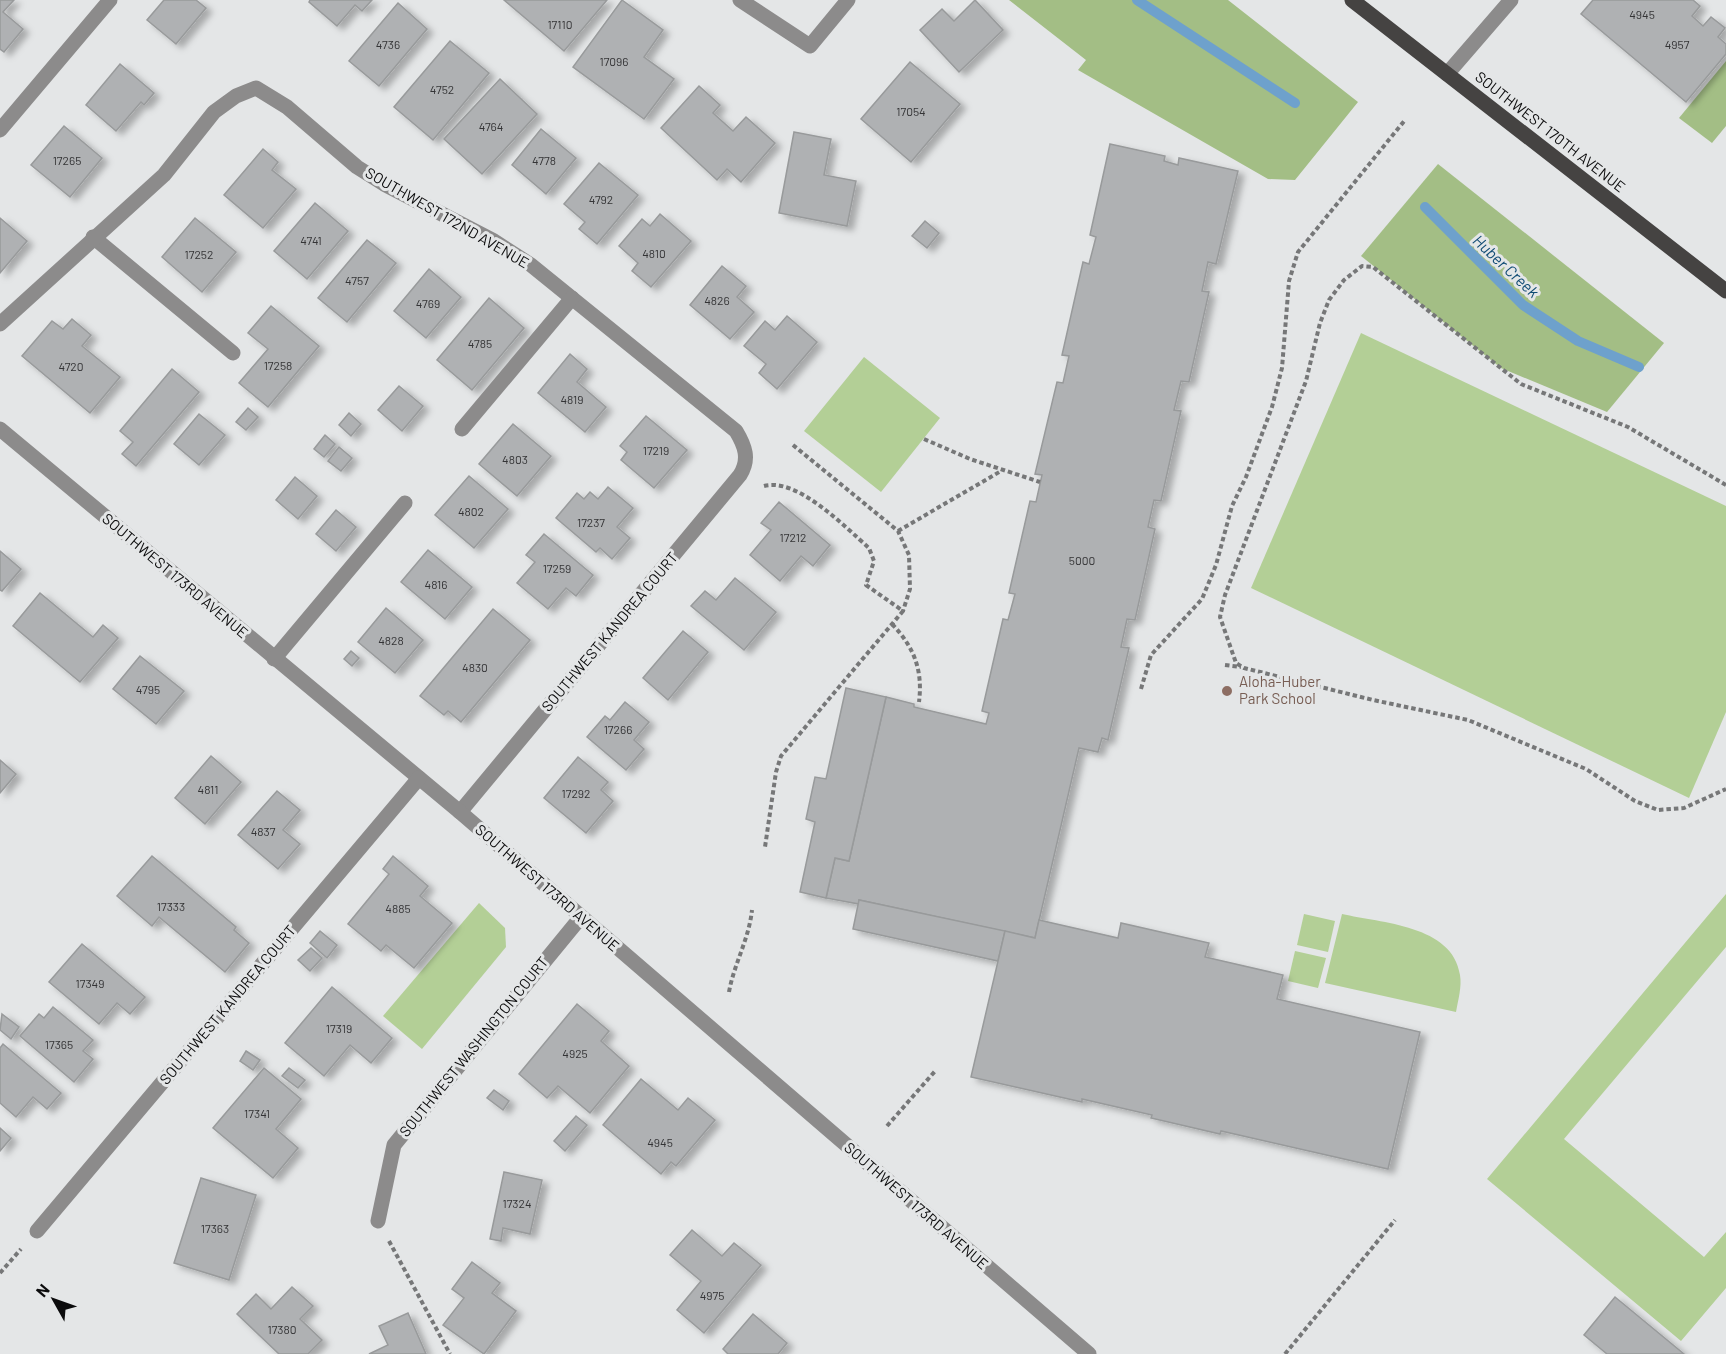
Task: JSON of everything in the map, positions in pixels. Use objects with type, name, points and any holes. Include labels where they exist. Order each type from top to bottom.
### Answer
[{"type":"main road","name":"SOUTHWEST 170TH AVENUE","points":[[1352,0],[1726,291]]},
{"type":"street","points":[[0,130],[110,0]]},
{"type":"street","points":[[740,0],[810,46],[848,0]]},
{"type":"street","points":[[1447,74],[1511,0]]},
{"type":"street","name":"SOUTHWEST 172ND AVENUE","points":[[93,237],[164,175],[214,112],[236,96],[256,88],[287,107],[357,167],[384,184],[494,241],[531,265],[726,420],[744,446],[747,464],[743,470]]},
{"type":"street","points":[[0,324],[93,237],[233,353]]},
{"type":"street","points":[[462,429],[572,298]]},
{"type":"street","name":"SOUTHWEST 173RD AVENUE","points":[[0,429],[460,812],[1089,1354]]},
{"type":"street","name":"SOUTHWEST KANDREA COURT","points":[[460,812],[743,470]]},
{"type":"street","points":[[274,659],[405,503]]},
{"type":"street","name":"SOUTHWEST KANDREA COURT","points":[[37,1232],[419,778]]},
{"type":"street","name":"SOUTHWEST WASHINGTON COURT","points":[[378,1221],[394,1145],[581,918]]},
{"type":"path","points":[[1141,689],[1151,655],[1202,599],[1216,564],[1232,506],[1246,477],[1272,406],[1282,368],[1289,281],[1298,252],[1405,120]]},
{"type":"path","points":[[1244,668],[1236,663],[1224,634],[1220,617],[1225,595],[1306,381],[1313,346],[1329,300],[1344,280],[1362,266],[1373,267],[1521,384],[1628,427],[1726,485]]},
{"type":"path","points":[[924,439],[1001,471],[1040,482]]},
{"type":"path","points":[[765,847],[776,772],[781,756],[903,611],[910,589],[909,555],[898,531],[793,445]]},
{"type":"path","points":[[743,470],[763,486],[775,483],[794,487],[849,530],[869,548],[874,561],[866,585],[903,611]]},
{"type":"path","points":[[898,531],[1001,471]]},
{"type":"path","points":[[892,624],[908,640],[916,657],[921,686],[919,702]]},
{"type":"path","points":[[1225,665],[1468,720],[1586,769],[1635,801],[1658,810],[1684,808],[1726,789]]},
{"type":"path","points":[[729,992],[733,972],[751,923],[752,910]]},
{"type":"path","points":[[887,1126],[936,1070]]},
{"type":"path","points":[[1286,1354],[1395,1220]]},
{"type":"path","points":[[378,1221],[450,1354]]},
{"type":"path","points":[[0,1273],[37,1232]]},
{"type":"green space","points":[[1009,0],[1228,0],[1358,102],[1295,180],[1268,179],[1078,70],[1086,60]]},
{"type":"green space","points":[[1726,61],[1726,126],[1712,143],[1679,118]]},
{"type":"green space","points":[[1438,164],[1664,343],[1607,412],[1501,368],[1361,256]]},
{"type":"green space","points":[[1361,333],[1726,506],[1726,712],[1689,798],[1251,588]]},
{"type":"green space","points":[[864,357],[940,418],[881,492],[804,431]]},
{"type":"green space","points":[[1726,894],[1726,947],[1564,1139],[1704,1257],[1726,1232],[1726,1288],[1681,1341],[1487,1179]]},
{"type":"green space","points":[[479,903],[505,928],[506,947],[422,1049],[383,1016]]},
{"type":"green space","points":[[1304,914],[1335,921],[1328,952],[1297,945]]},
{"type":"green space","points":[[1342,914],[1413,929],[1430,936],[1444,946],[1455,958],[1460,975],[1456,1012],[1325,983]]},
{"type":"green space","points":[[1295,951],[1326,958],[1318,988],[1288,981]]},
{"type":"building","points":[[0,0],[14,0],[3,12],[23,29],[4,52],[0,49]]},
{"type":"building","points":[[164,0],[196,0],[206,8],[176,44],[147,20]]},
{"type":"building","points":[[310,0],[372,0],[362,11],[355,5],[337,26],[309,2]]},
{"type":"building","points":[[504,0],[607,0],[564,51]]},
{"type":"building","points":[[622,0],[663,30],[644,57],[674,79],[644,119],[573,67]]},
{"type":"building","points":[[975,0],[1003,30],[959,72],[920,30],[942,9],[954,21]]},
{"type":"building","points":[[1593,0],[1693,0],[1700,6],[1692,16],[1703,26],[1711,17],[1725,28],[1718,37],[1726,44],[1726,54],[1686,102],[1581,14]]},
{"type":"building","points":[[398,3],[427,29],[379,86],[349,61]]},
{"type":"building","points":[[450,41],[489,73],[433,140],[394,107]]},
{"type":"building","points":[[910,62],[960,104],[911,162],[861,119]]},
{"type":"building","points":[[120,64],[154,93],[144,105],[141,102],[116,131],[86,105]]},
{"type":"building","points":[[500,79],[537,114],[482,174],[444,139]]},
{"type":"building","points":[[699,86],[720,105],[713,113],[733,131],[746,117],[775,143],[741,182],[727,169],[717,180],[661,128]]},
{"type":"building","points":[[64,126],[102,158],[70,197],[31,165]]},
{"type":"building","points":[[541,129],[576,158],[546,194],[512,165]]},
{"type":"building","points":[[794,132],[831,139],[824,175],[856,181],[847,226],[779,213]]},
{"type":"building","points":[[1110,144],[1165,156],[1164,161],[1178,165],[1179,158],[1238,171],[1216,264],[1208,262],[1202,291],[1209,292],[1189,382],[1181,381],[1174,410],[1181,411],[1161,501],[1154,500],[1148,527],[1155,529],[1135,620],[1127,619],[1121,647],[1129,648],[1108,740],[1102,738],[1098,752],[1079,748],[1035,938],[859,900],[859,904],[826,898],[835,858],[849,861],[886,697],[914,704],[914,707],[986,724],[989,713],[982,711],[1003,619],[1008,620],[1015,594],[1009,593],[1030,501],[1036,502],[1042,475],[1035,474],[1057,382],[1063,383],[1069,356],[1062,355],[1083,262],[1089,264],[1096,237],[1090,235]]},
{"type":"building","points":[[263,149],[278,162],[272,170],[296,189],[263,228],[224,195]]},
{"type":"building","points":[[599,163],[638,195],[597,244],[579,229],[585,222],[564,204]]},
{"type":"building","points":[[315,203],[348,231],[307,279],[274,251]]},
{"type":"building","points":[[660,214],[691,241],[651,287],[632,271],[638,263],[619,246],[642,219],[650,226]]},
{"type":"building","points":[[0,218],[27,241],[0,273]]},
{"type":"building","points":[[195,218],[236,252],[202,292],[162,257]]},
{"type":"building","points":[[925,221],[939,233],[927,248],[912,236]]},
{"type":"building","points":[[367,240],[396,263],[347,322],[318,298]]},
{"type":"building","points":[[722,266],[746,286],[737,297],[754,312],[730,339],[690,305]]},
{"type":"building","points":[[429,269],[461,297],[426,338],[394,311]]},
{"type":"building","points":[[489,298],[524,328],[472,390],[437,360]]},
{"type":"building","points":[[271,306],[319,346],[268,407],[239,383],[268,349],[248,333]]},
{"type":"building","points":[[787,316],[817,342],[777,389],[759,373],[766,364],[744,346],[765,321],[775,330]]},
{"type":"building","points":[[72,319],[91,335],[82,346],[120,377],[90,413],[22,356],[52,321],[63,329]]},
{"type":"building","points":[[570,354],[587,369],[577,382],[606,407],[585,432],[538,393]]},
{"type":"building","points":[[172,369],[199,392],[136,466],[122,454],[133,442],[120,431]]},
{"type":"building","points":[[399,386],[423,406],[402,431],[378,410]]},
{"type":"building","points":[[248,408],[258,417],[246,430],[236,422]]},
{"type":"building","points":[[349,413],[361,424],[351,436],[339,425]]},
{"type":"building","points":[[199,414],[225,435],[199,465],[174,444]]},
{"type":"building","points":[[646,416],[687,450],[654,488],[621,460],[627,452],[620,446]]},
{"type":"building","points":[[513,424],[551,456],[517,496],[479,464]]},
{"type":"building","points":[[325,435],[335,444],[324,457],[314,449]]},
{"type":"building","points":[[339,447],[352,458],[341,471],[328,461]]},
{"type":"building","points":[[469,476],[508,509],[474,548],[435,515]]},
{"type":"building","points":[[295,477],[317,496],[298,519],[276,500]]},
{"type":"building","points":[[608,487],[633,508],[617,527],[630,538],[612,559],[600,548],[596,552],[556,518],[577,493],[584,499],[590,492],[598,499]]},
{"type":"building","points":[[779,502],[830,545],[813,566],[801,556],[780,581],[750,555],[771,530],[761,523]]},
{"type":"building","points":[[336,510],[356,527],[336,551],[316,534]]},
{"type":"building","points":[[544,534],[593,575],[576,596],[566,588],[548,609],[517,583],[535,562],[526,555]]},
{"type":"building","points":[[428,550],[472,587],[445,619],[401,582]]},
{"type":"building","points":[[0,551],[21,569],[2,591],[0,590]]},
{"type":"building","points":[[735,578],[776,612],[744,650],[691,606],[705,591],[716,600]]},
{"type":"building","points":[[40,593],[93,637],[103,625],[118,638],[80,682],[13,626]]},
{"type":"building","points":[[386,608],[423,640],[395,673],[358,642]]},
{"type":"building","points":[[493,609],[530,640],[461,722],[448,711],[444,715],[420,696]]},
{"type":"building","points":[[683,631],[708,652],[668,700],[643,678]]},
{"type":"building","points":[[351,651],[359,658],[352,666],[344,659]]},
{"type":"building","points":[[140,656],[184,691],[156,724],[113,689]]},
{"type":"building","points":[[846,688],[886,697],[849,861],[835,858],[826,898],[800,892],[815,822],[806,819],[815,777],[826,779]]},
{"type":"building","points":[[625,702],[649,722],[634,740],[644,749],[626,770],[587,737],[605,716],[610,720]]},
{"type":"building","points":[[211,756],[241,782],[205,824],[175,798]]},
{"type":"building","points":[[578,757],[608,782],[601,790],[613,801],[586,833],[544,798]]},
{"type":"building","points":[[0,760],[16,774],[0,793]]},
{"type":"building","points":[[277,791],[300,810],[283,830],[300,844],[278,869],[238,835]]},
{"type":"building","points":[[152,856],[236,927],[234,930],[249,943],[225,972],[159,917],[152,926],[117,896]]},
{"type":"building","points":[[393,856],[428,886],[420,896],[452,923],[414,968],[386,945],[381,951],[348,924],[389,874],[383,869]]},
{"type":"building","points":[[859,900],[1005,931],[998,961],[853,929]]},
{"type":"building","points":[[1039,920],[1118,938],[1121,923],[1209,943],[1205,957],[1283,975],[1277,999],[1420,1032],[1388,1169],[1221,1131],[1220,1134],[1082,1099],[1082,1102],[971,1077],[1005,931],[1035,938]]},
{"type":"building","points":[[320,931],[337,945],[327,958],[310,943]]},
{"type":"building","points":[[82,944],[145,997],[130,1014],[117,1003],[99,1024],[49,982]]},
{"type":"building","points":[[311,948],[322,958],[310,971],[298,960]]},
{"type":"building","points":[[332,987],[392,1038],[371,1063],[350,1045],[324,1076],[285,1043]]},
{"type":"building","points":[[577,1004],[609,1031],[601,1041],[629,1066],[590,1113],[558,1086],[547,1098],[519,1074]]},
{"type":"building","points":[[53,1007],[93,1040],[83,1051],[93,1059],[74,1082],[20,1036],[39,1014],[44,1018]]},
{"type":"building","points":[[2,1014],[19,1027],[11,1039],[0,1030]]},
{"type":"building","points":[[3,1044],[61,1093],[47,1109],[33,1097],[16,1117],[0,1103],[0,1048]]},
{"type":"building","points":[[246,1051],[260,1060],[253,1070],[240,1061]]},
{"type":"building","points":[[264,1068],[301,1099],[276,1129],[298,1148],[273,1178],[213,1128]]},
{"type":"building","points":[[289,1068],[305,1080],[298,1088],[282,1076]]},
{"type":"building","points":[[641,1079],[678,1110],[688,1098],[715,1120],[676,1166],[671,1162],[661,1174],[603,1125]]},
{"type":"building","points":[[494,1090],[509,1101],[503,1110],[487,1098]]},
{"type":"building","points":[[576,1116],[587,1125],[565,1151],[554,1141]]},
{"type":"building","points":[[0,1128],[11,1138],[0,1151]]},
{"type":"building","points":[[504,1172],[542,1180],[530,1234],[503,1228],[501,1241],[490,1239]]},
{"type":"building","points":[[201,1178],[256,1195],[229,1280],[174,1263]]},
{"type":"building","points":[[692,1230],[722,1256],[734,1243],[761,1265],[704,1333],[677,1310],[701,1281],[670,1255]]},
{"type":"building","points":[[472,1262],[500,1283],[492,1293],[516,1311],[484,1354],[443,1325],[464,1298],[452,1289]]},
{"type":"building","points":[[292,1287],[313,1306],[300,1319],[322,1340],[308,1354],[279,1354],[237,1314],[256,1294],[271,1309]]},
{"type":"building","points":[[1615,1297],[1684,1354],[1607,1354],[1584,1335]]},
{"type":"building","points":[[408,1313],[426,1354],[369,1354],[388,1345],[379,1326]]},
{"type":"building","points":[[753,1314],[787,1343],[778,1354],[728,1354],[723,1349]]},
{"type":"waterway","name":"Huber Creek","points":[[1137,0],[1295,103]]},
{"type":"waterway","name":"Huber Creek","points":[[1425,207],[1523,305],[1578,341],[1639,367]]},
{"type":"place","name":"Aloha-Huber Park School","points":[[1227,691]]}]
